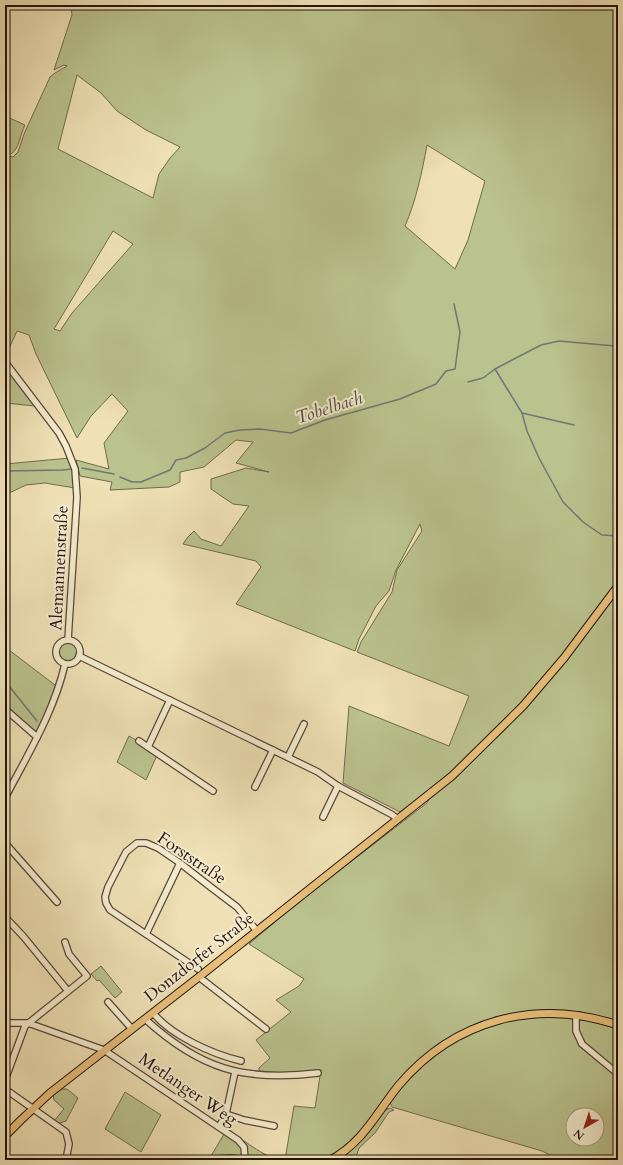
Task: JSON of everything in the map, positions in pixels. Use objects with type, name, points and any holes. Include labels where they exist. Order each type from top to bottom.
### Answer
[{"type":"main road","name":"Donzdorfer Straße","points":[[5,1136],[33,1108],[104,1050],[153,1013],[199,973],[257,931],[416,806],[469,760],[523,706],[564,658],[618,586]]},
{"type":"main road","points":[[330,1160],[345,1151],[358,1140],[399,1086],[417,1066],[439,1048],[470,1030],[505,1018],[533,1013],[576,1014],[618,1025]]},
{"type":"main road","points":[[209,1160],[247,1160]]},
{"type":"street","name":"Alemannenstraße","points":[[5,362],[59,433],[75,469],[77,497],[68,640]]},
{"type":"street","name":"Alemannenstraße","points":[[65,664],[57,658],[56,650],[61,642],[68,640],[78,645],[80,650],[79,656]]},
{"type":"street","points":[[5,798],[54,701],[65,664],[72,663],[77,660],[79,656],[318,772],[338,786],[398,819]]},
{"type":"street","points":[[148,747],[170,700]]},
{"type":"street","points":[[5,709],[37,737]]},
{"type":"street","points":[[288,757],[304,724]]},
{"type":"street","points":[[140,741],[213,791]]},
{"type":"street","points":[[255,787],[272,750]]},
{"type":"street","points":[[323,817],[338,786]]},
{"type":"street","points":[[5,843],[57,902]]},
{"type":"street","name":"Forststraße","points":[[257,931],[237,907],[180,863],[158,848],[146,843],[137,843],[126,852],[105,896],[106,903],[110,910],[146,934],[199,973],[266,1029]]},
{"type":"street","points":[[146,934],[180,863]]},
{"type":"street","points":[[5,917],[23,936],[68,992]]},
{"type":"street","points":[[5,1080],[25,1026],[87,976],[69,954],[65,942]]},
{"type":"street","points":[[108,1002],[132,1030]]},
{"type":"street","points":[[153,1013],[172,1030],[194,1043],[216,1054],[241,1061]]},
{"type":"street","points":[[576,1014],[576,1031],[582,1044],[618,1074]]},
{"type":"street","points":[[145,1019],[189,1053],[235,1072],[268,1076],[318,1073]]},
{"type":"street","name":"Metlanger Weg","points":[[5,1022],[28,1023],[104,1050],[243,1144],[247,1160]]},
{"type":"street","points":[[219,1127],[226,1114],[235,1072]]},
{"type":"street","points":[[5,1089],[66,1132],[69,1144],[66,1160]]},
{"type":"street","points":[[226,1114],[244,1120],[274,1126]]},
{"type":"green space","points":[[67,5],[618,5],[618,1022],[580,1012],[565,1011],[472,1026],[445,1041],[424,1056],[360,1135],[325,1160],[285,1160],[294,1106],[315,1108],[321,1070],[290,1073],[259,1072],[259,1068],[270,1058],[256,1040],[291,1012],[276,1000],[299,986],[304,979],[249,944],[296,904],[427,803],[433,791],[432,788],[400,812],[343,783],[349,706],[449,746],[469,696],[357,652],[361,642],[392,592],[397,570],[422,531],[420,524],[396,570],[389,591],[376,606],[359,639],[355,651],[236,604],[261,567],[256,561],[183,544],[194,531],[201,539],[221,546],[249,506],[233,504],[211,489],[211,479],[246,468],[269,472],[236,463],[253,442],[236,440],[204,467],[180,472],[180,482],[169,487],[110,490],[112,482],[80,476],[76,460],[109,469],[104,443],[128,411],[112,394],[91,416],[77,438],[36,354],[29,335],[17,331],[6,355],[5,354],[5,155],[13,157],[18,152],[24,134],[50,77],[67,66],[64,65],[54,70],[72,15],[71,7]],"holes":[[[77,75],[101,93],[117,111],[146,130],[180,147],[159,174],[153,198],[58,149]],[[427,145],[485,181],[468,240],[455,269],[405,226],[421,176]],[[113,231],[133,244],[72,313],[60,331],[54,329]]]},
{"type":"green space","points":[[5,116],[25,125],[18,145],[11,154],[5,152]]},
{"type":"green space","points":[[5,366],[35,406],[5,403]]},
{"type":"green space","points":[[70,458],[75,488],[45,483],[26,485],[5,495],[5,464]]},
{"type":"green space","points":[[68,642],[75,645],[78,652],[75,659],[68,662],[61,659],[58,652],[61,645]]},
{"type":"green space","points":[[5,647],[55,685],[57,689],[36,733],[5,706]]},
{"type":"green space","points":[[129,736],[158,753],[146,780],[117,762]]},
{"type":"green space","points":[[101,966],[122,992],[115,998],[99,980],[97,981],[91,974]]},
{"type":"green space","points":[[530,1016],[574,1017],[618,1027],[618,1160],[560,1160],[542,1151],[392,1107],[390,1103],[404,1085],[434,1056],[451,1044],[487,1027]]},
{"type":"green space","points":[[61,1089],[67,1089],[78,1098],[66,1121],[57,1124],[54,1121],[64,1109],[54,1100],[53,1095]]},
{"type":"green space","points":[[125,1092],[161,1115],[141,1152],[105,1129]]},
{"type":"green space","points":[[390,1108],[394,1110],[389,1112],[375,1133],[359,1148],[355,1160],[336,1160],[351,1150],[369,1131],[385,1110]]},
{"type":"green space","points":[[227,1129],[261,1152],[280,1160],[262,1160],[233,1155],[211,1156]]},
{"type":"waterway","name":"Tobelbach","points":[[120,477],[132,482],[141,482],[170,470],[176,460],[186,458],[205,448],[225,433],[240,430],[260,429],[291,433],[325,420],[400,399],[436,384],[446,371],[455,369],[460,332],[454,304]]},
{"type":"waterway","name":"Tobelbach","points":[[468,382],[483,378],[495,369],[541,345],[559,341],[615,346],[618,345]]},
{"type":"waterway","points":[[495,369],[522,413],[527,431],[539,458],[563,502],[583,522],[602,535],[618,536]]},
{"type":"waterway","points":[[522,413],[574,425]]},
{"type":"waterway","name":"Tobelbach","points":[[82,468],[114,474]]},
{"type":"waterway","name":"Tobelbach","points":[[5,471],[72,469]]},
{"type":"waterway","points":[[5,681],[37,721]]}]
